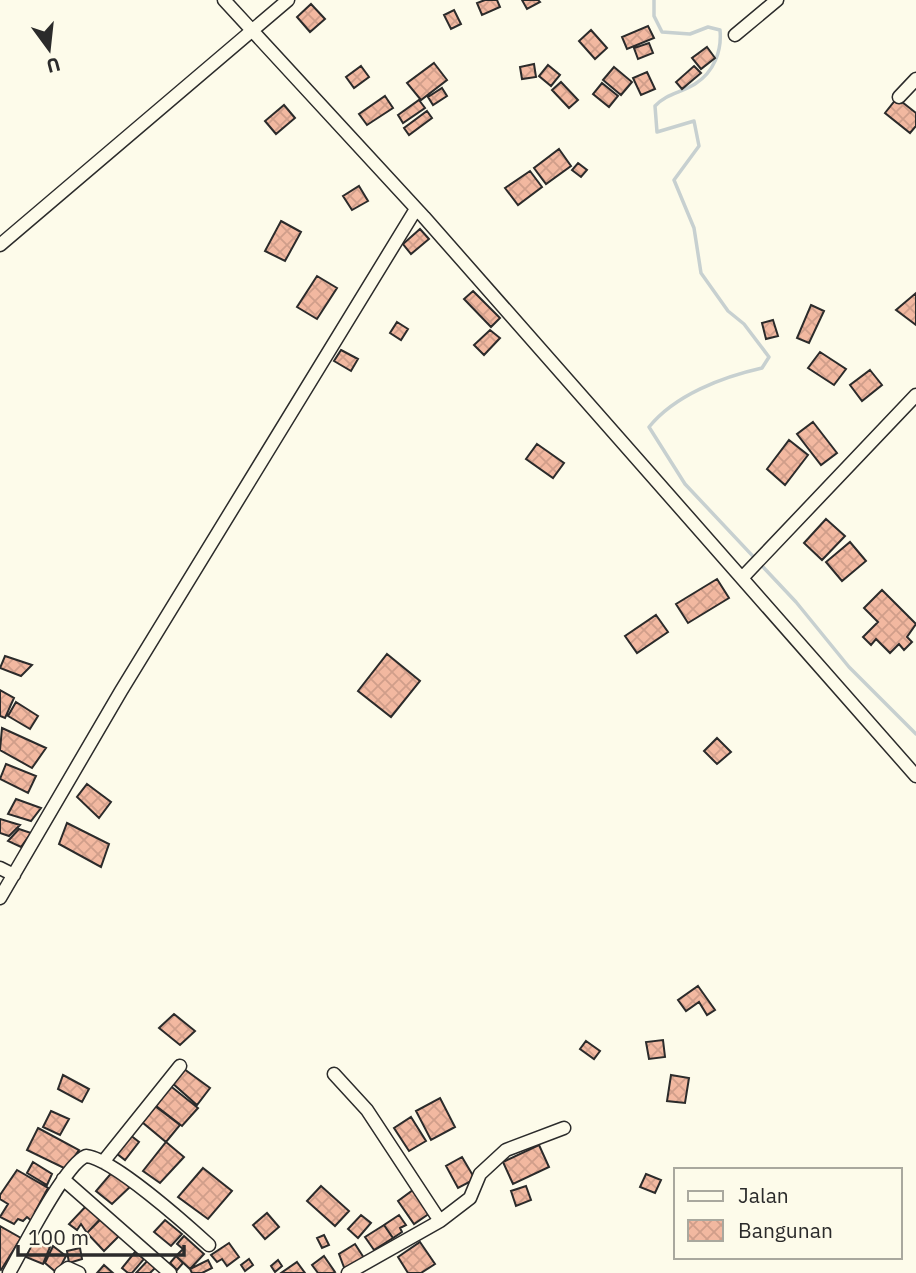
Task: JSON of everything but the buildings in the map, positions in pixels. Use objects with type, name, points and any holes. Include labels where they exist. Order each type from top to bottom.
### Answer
[{"type":"street","points":[[224,0],[259,26],[916,776]]},
{"type":"street","points":[[0,245],[289,0]]},
{"type":"street","points":[[735,35],[777,0]]},
{"type":"street","points":[[898,97],[916,79]]},
{"type":"street","points":[[0,898],[127,680],[416,208]]},
{"type":"street","points":[[742,578],[916,395]]},
{"type":"street","points":[[0,868],[13,875]]},
{"type":"street","points":[[103,1162],[180,1066]]},
{"type":"street","points":[[334,1074],[367,1110],[440,1221]]},
{"type":"street","points":[[348,1273],[440,1221],[470,1198],[480,1174],[506,1150],[564,1128]]},
{"type":"street","points":[[9,1273],[63,1179],[83,1156],[103,1162],[151,1196],[209,1245]]},
{"type":"street","points":[[63,1179],[170,1273]]},
{"type":"street","points":[[61,1273],[68,1268],[79,1273]]},
{"type":"waterway","points":[[654,0],[654,16],[662,32],[690,34],[708,27],[720,30],[718,53],[712,67],[702,79],[664,98],[655,106],[657,132],[694,121],[699,146],[674,180],[694,228],[701,273],[728,311],[744,324],[769,357],[762,368],[716,382],[686,397],[649,427],[685,484],[796,602],[849,667],[916,734]]}]
